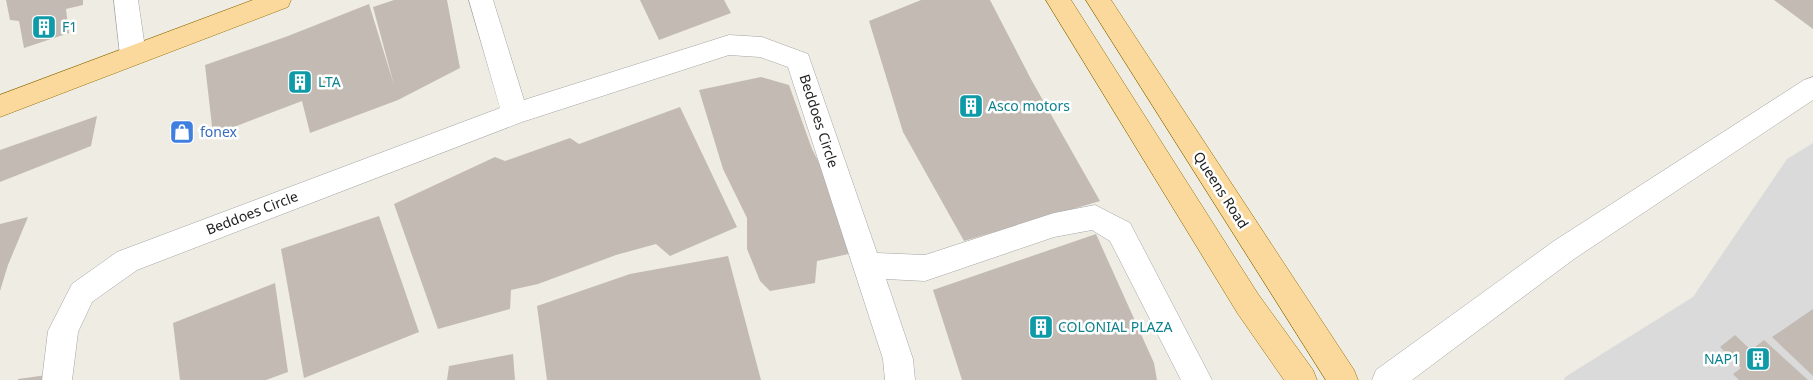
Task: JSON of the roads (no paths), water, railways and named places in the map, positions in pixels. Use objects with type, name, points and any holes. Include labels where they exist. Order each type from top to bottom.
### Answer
[{"type":"main road","points":[[0,106],[279,0]]},
{"type":"main road","points":[[1058,0],[1248,304],[1302,380]]},
{"type":"main road","name":"Queens Road","points":[[1098,0],[1343,380]]},
{"type":"street","points":[[126,0],[133,55]]},
{"type":"street","points":[[481,0],[514,114]]},
{"type":"street","name":"Beddoes Circle","points":[[57,380],[63,331],[82,293],[127,261],[514,114],[729,45],[762,47],[799,60],[898,359],[900,380]]},
{"type":"street","points":[[1387,380],[1564,250],[1813,86]]},
{"type":"street","points":[[867,266],[925,268],[992,248],[1054,225],[1096,217],[1120,232],[1197,380]]},
{"type":"place","name":"F1","points":[[44,27]]},
{"type":"place","name":"LTA","points":[[300,82]]},
{"type":"place","name":"Asco motors","points":[[971,106]]},
{"type":"place","name":"fonex","points":[[182,132]]},
{"type":"place","name":"COLONIAL PLAZA","points":[[1041,327]]},
{"type":"place","name":"NAP1","points":[[1758,359]]}]
